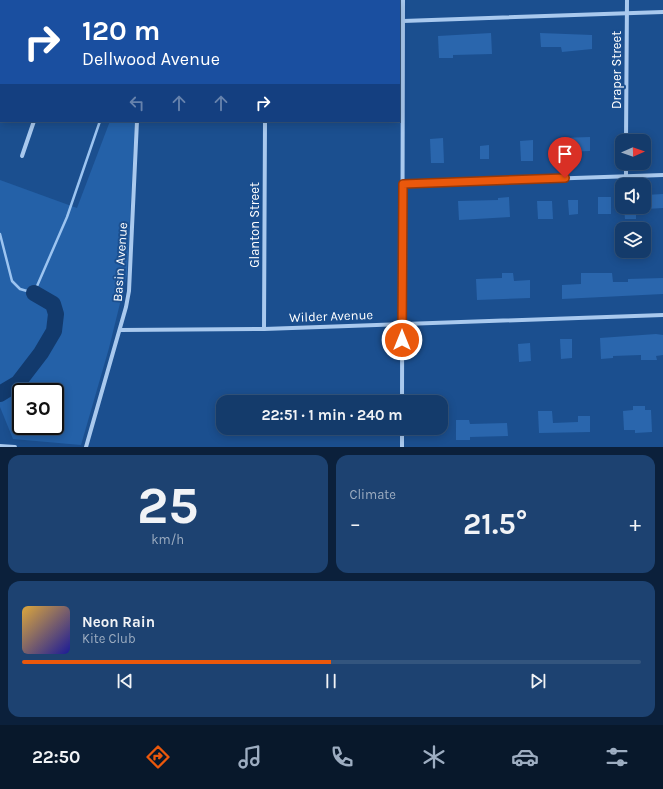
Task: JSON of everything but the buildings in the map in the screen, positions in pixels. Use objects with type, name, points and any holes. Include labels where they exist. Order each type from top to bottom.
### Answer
[{"type":"street","points":[[402,395],[403,0]]},
{"type":"street","name":"Draper Street","points":[[626,134],[627,0]]},
{"type":"street","points":[[403,21],[663,12]]},
{"type":"street","points":[[22,156],[34,122]]},
{"type":"street","name":"Basin Avenue","points":[[86,447],[126,307],[131,274],[137,122]]},
{"type":"street","name":"Glanton Street","points":[[264,329],[265,122]]},
{"type":"street","points":[[626,170],[626,176]]},
{"type":"street","points":[[403,184],[663,175]]},
{"type":"street","name":"Wilder Avenue","points":[[120,330],[264,329],[663,315]]},
{"type":"street","points":[[402,435],[402,447]]},
{"type":"street","points":[[0,446],[16,447]]},
{"type":"shaded area","points":[[110,122],[135,122],[127,275],[109,348],[81,445],[13,439],[0,407],[0,180],[77,208]]},
{"type":"waterway","points":[[0,234],[12,281],[20,289],[34,293],[67,217],[100,122]]},
{"type":"waterway","points":[[0,394],[18,383],[41,353],[54,331],[56,314],[53,304],[34,293]]},
{"type":"route","points":[[402,340],[403,184],[565,178]]}]
